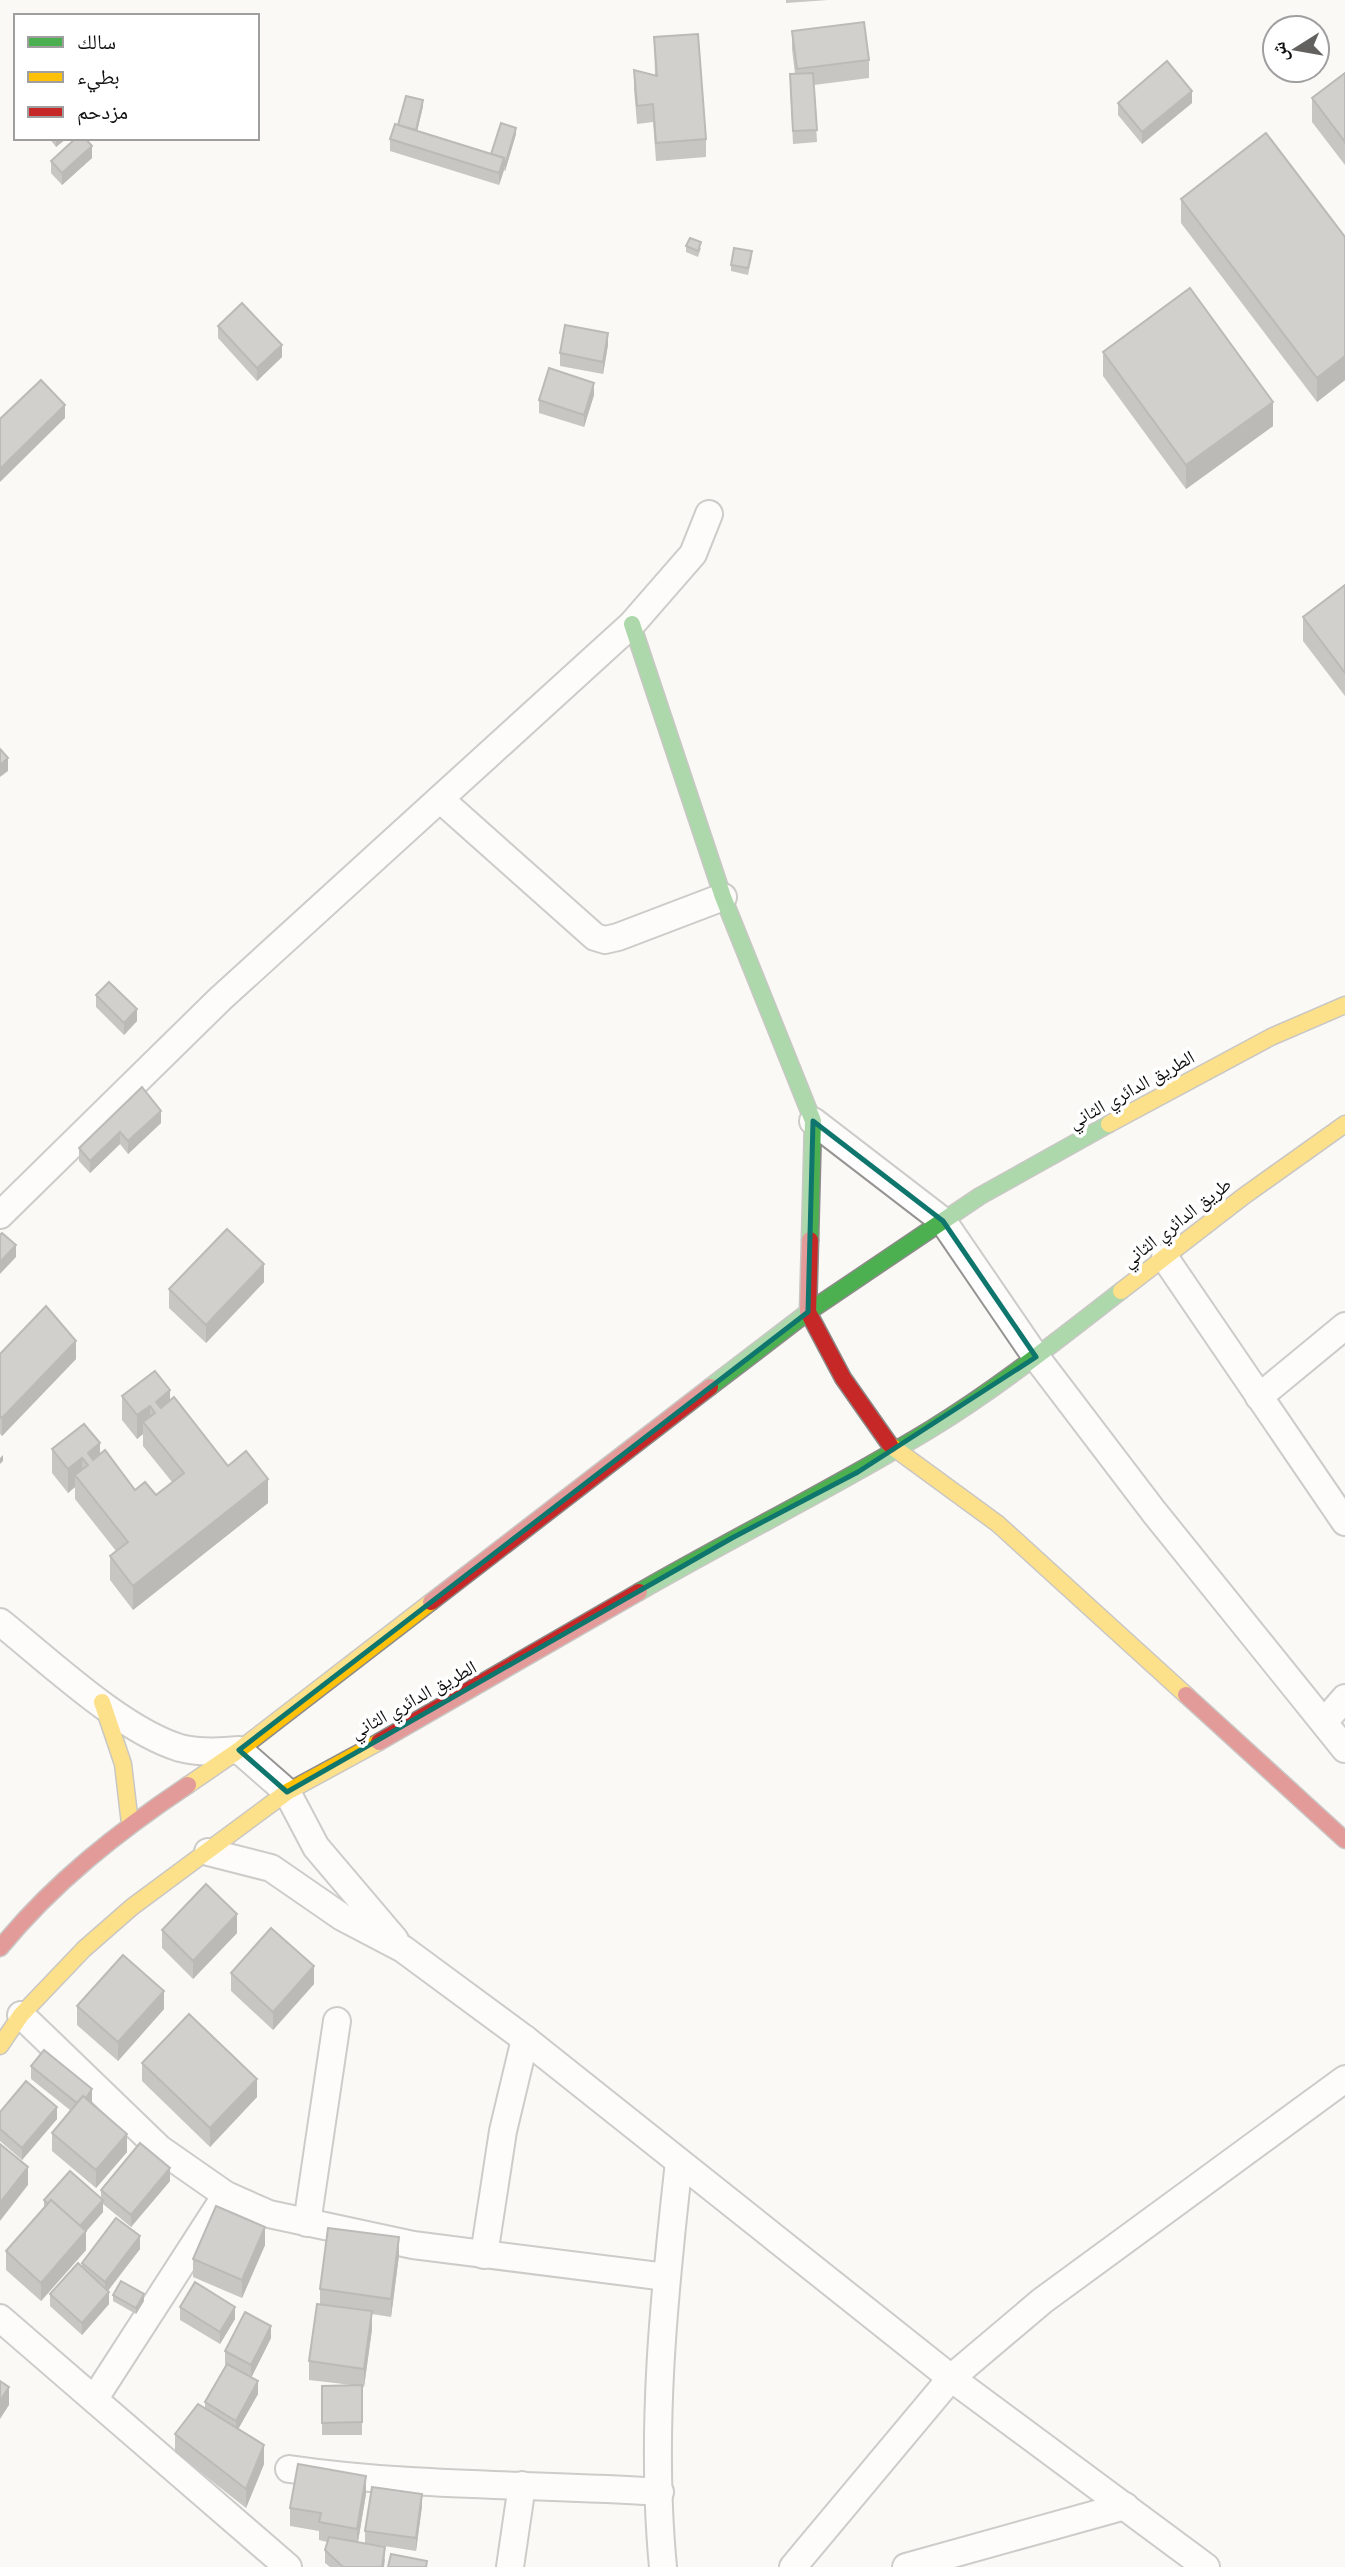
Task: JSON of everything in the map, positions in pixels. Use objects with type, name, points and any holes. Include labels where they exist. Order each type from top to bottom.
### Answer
[{"type":"main road","points":[[632,624],[723,897],[813,1121],[808,1312],[849,1387],[894,1451],[998,1524],[1345,1840]]},
{"type":"main road","name":"الطريق الدائري الثاني","points":[[808,1312],[979,1196],[1271,1037],[1345,1005]]},
{"type":"main road","name":"طريق الدائري الثاني","points":[[894,1451],[1036,1357],[1345,1124]]},
{"type":"main road","points":[[0,1948],[18,1926],[81,1865],[130,1824],[239,1750],[808,1312]]},
{"type":"main road","name":"الطريق الدائري الثاني","points":[[0,2046],[21,2015],[83,1949],[132,1907],[287,1792],[411,1725],[732,1538],[894,1451]]},
{"type":"main road","points":[[102,1702],[124,1764],[130,1824]]},
{"type":"street","points":[[0,1215],[220,999],[632,624],[693,554],[709,514]]},
{"type":"street","points":[[440,799],[595,937],[605,940],[618,937],[723,897]]},
{"type":"street","points":[[813,1121],[943,1222],[1036,1357],[1154,1512],[1345,1749]]},
{"type":"street","points":[[1165,1258],[1345,1522]]},
{"type":"street","points":[[1259,1396],[1342,1336]]},
{"type":"street","points":[[0,1622],[138,1728],[182,1748],[209,1753],[239,1750],[287,1792],[316,1847],[403,1949]]},
{"type":"street","points":[[1324,1722],[1345,1698]]},
{"type":"street","points":[[208,1852],[271,1868],[342,1917],[403,1949],[525,2039],[951,2378],[1206,2567]]},
{"type":"street","points":[[21,2015],[160,2149],[226,2195],[269,2214],[413,2245],[666,2277]]},
{"type":"street","points":[[307,2223],[337,2021]]},
{"type":"street","points":[[484,2255],[503,2131],[525,2039]]},
{"type":"street","points":[[793,2567],[951,2378],[1042,2301],[1345,2080]]},
{"type":"street","points":[[663,2567],[660,2492],[666,2277],[680,2162]]},
{"type":"street","points":[[95,2398],[226,2195]]},
{"type":"street","points":[[0,2318],[288,2567]]},
{"type":"street","points":[[289,2469],[363,2480],[522,2484],[660,2492]]},
{"type":"street","points":[[510,2567],[522,2484]]},
{"type":"street","points":[[906,2567],[1125,2506]]},
{"type":"highlighted area","points":[[813,1121],[943,1221],[1036,1357],[858,1472],[732,1538],[287,1792],[239,1750],[808,1312]]},
{"type":"building","points":[[864,22],[869,60],[797,69],[792,31]]},
{"type":"building","points":[[698,34],[706,139],[656,143],[653,104],[637,106],[634,70],[657,76],[654,37]]},
{"type":"building","points":[[1167,61],[1192,91],[1142,132],[1118,103]]},
{"type":"building","points":[[813,73],[817,130],[793,131],[790,74]]},
{"type":"building","points":[[1345,73],[1345,142],[1312,98]]},
{"type":"building","points":[[406,96],[423,100],[416,130],[398,125]]},
{"type":"building","points":[[501,123],[516,128],[505,165],[504,158],[491,154]]},
{"type":"building","points":[[395,124],[504,158],[499,173],[390,139]]},
{"type":"building","points":[[1266,133],[1345,237],[1345,356],[1317,378],[1181,199]]},
{"type":"building","points":[[74,140],[87,140],[92,146],[62,173],[51,161]]},
{"type":"building","points":[[690,238],[701,242],[698,251],[686,246]]},
{"type":"building","points":[[734,248],[752,251],[748,268],[731,265]]},
{"type":"building","points":[[1190,288],[1273,402],[1186,465],[1103,352]]},
{"type":"building","points":[[242,303],[282,345],[257,368],[218,326]]},
{"type":"building","points":[[565,325],[608,333],[603,362],[560,353]]},
{"type":"building","points":[[549,368],[594,383],[584,415],[539,400]]},
{"type":"building","points":[[41,380],[65,405],[0,469],[0,419]]},
{"type":"building","points":[[1345,585],[1345,673],[1303,617]]},
{"type":"building","points":[[0,749],[8,758],[0,765]]},
{"type":"building","points":[[109,982],[137,1009],[124,1023],[96,995]]},
{"type":"building","points":[[142,1087],[161,1111],[128,1141],[120,1132],[90,1161],[79,1148]]},
{"type":"building","points":[[227,1229],[264,1264],[206,1325],[169,1289]]},
{"type":"building","points":[[2,1233],[16,1245],[0,1262],[0,1235]]},
{"type":"building","points":[[46,1306],[76,1341],[2,1418],[0,1354]]},
{"type":"building","points":[[155,1371],[170,1390],[156,1402],[161,1408],[174,1397],[228,1466],[246,1451],[268,1479],[133,1586],[110,1556],[128,1542],[75,1475],[88,1465],[82,1458],[68,1469],[52,1449],[84,1424],[100,1443],[88,1453],[93,1460],[105,1450],[135,1490],[145,1482],[156,1495],[184,1473],[143,1422],[155,1413],[150,1406],[137,1415],[122,1396]]},
{"type":"building","points":[[206,1884],[237,1914],[193,1961],[162,1930]]},
{"type":"building","points":[[271,1928],[314,1966],[273,2012],[231,1973]]},
{"type":"building","points":[[123,1955],[164,1991],[118,2042],[77,2006]]},
{"type":"building","points":[[189,2014],[257,2079],[210,2128],[142,2063]]},
{"type":"building","points":[[44,2050],[92,2089],[86,2098],[83,2096],[77,2103],[31,2066]]},
{"type":"building","points":[[26,2081],[57,2107],[22,2148],[0,2129],[0,2112]]},
{"type":"building","points":[[83,2096],[127,2134],[96,2170],[52,2133]]},
{"type":"building","points":[[140,2143],[170,2168],[131,2215],[101,2190]]},
{"type":"building","points":[[0,2144],[28,2167],[0,2203]]},
{"type":"building","points":[[70,2171],[103,2200],[80,2226],[51,2200],[48,2204],[44,2200]]},
{"type":"building","points":[[51,2200],[86,2231],[41,2283],[6,2251]]},
{"type":"building","points":[[216,2206],[265,2227],[242,2280],[193,2259]]},
{"type":"building","points":[[116,2218],[140,2236],[105,2282],[82,2263]]},
{"type":"building","points":[[328,2228],[399,2237],[391,2299],[320,2289]]},
{"type":"building","points":[[78,2263],[109,2292],[82,2323],[50,2294]]},
{"type":"building","points":[[121,2281],[144,2294],[136,2308],[113,2295]]},
{"type":"building","points":[[195,2282],[235,2307],[220,2332],[180,2307]]},
{"type":"building","points":[[317,2304],[372,2311],[364,2369],[309,2361]]},
{"type":"building","points":[[245,2312],[271,2326],[251,2365],[225,2351]]},
{"type":"building","points":[[227,2364],[258,2381],[236,2421],[205,2402]]},
{"type":"building","points":[[0,2381],[9,2387],[0,2401]]},
{"type":"building","points":[[362,2385],[362,2422],[322,2423],[322,2386]]},
{"type":"building","points":[[198,2404],[264,2445],[246,2489],[175,2434]]},
{"type":"building","points":[[298,2464],[366,2476],[357,2529],[319,2522],[321,2513],[290,2508]]},
{"type":"building","points":[[372,2487],[422,2494],[416,2538],[365,2531]]},
{"type":"building","points":[[329,2537],[385,2547],[382,2567],[343,2567],[325,2550]]},
{"type":"building","points":[[391,2554],[427,2561],[426,2567],[388,2567]]},
{"type":"traffic: fast","points":[[632,624],[723,897],[813,1121],[810,1240]]},
{"type":"traffic: fast","points":[[710,1387],[808,1312],[980,1196],[1109,1124]]},
{"type":"traffic: fast","points":[[639,1592],[931,1429],[1004,1380],[1121,1291]]},
{"type":"traffic: slow","points":[[1109,1124],[1271,1037],[1345,1005]]},
{"type":"traffic: slow","points":[[1121,1291],[1244,1196],[1345,1124]]},
{"type":"traffic: slow","points":[[890,1445],[998,1524],[1186,1695]]},
{"type":"traffic: slow","points":[[188,1785],[239,1750],[431,1602]]},
{"type":"traffic: slow","points":[[102,1702],[123,1764],[130,1824]]},
{"type":"traffic: slow","points":[[0,2046],[21,2015],[84,1949],[132,1907],[287,1792],[379,1742]]},
{"type":"traffic: jam","points":[[810,1240],[808,1312],[843,1378],[890,1445]]},
{"type":"traffic: jam","points":[[431,1602],[710,1387]]},
{"type":"traffic: jam","points":[[379,1742],[639,1592]]},
{"type":"traffic: jam","points":[[1186,1695],[1345,1840]]},
{"type":"traffic: jam","points":[[0,1948],[20,1924],[88,1859],[188,1785]]}]
